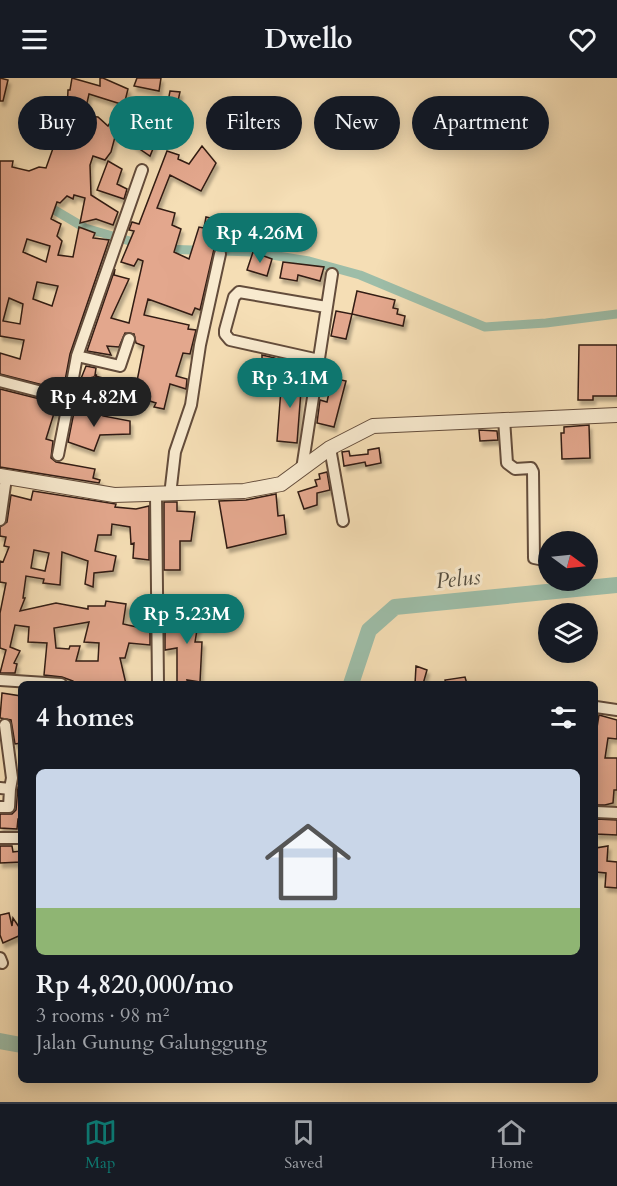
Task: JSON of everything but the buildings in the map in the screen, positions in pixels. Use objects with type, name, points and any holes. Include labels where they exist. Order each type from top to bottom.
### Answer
[{"type":"street","points":[[58,455],[77,357],[114,245],[142,170]]},
{"type":"street","points":[[170,495],[175,452],[191,405],[200,345],[220,254]]},
{"type":"street","points":[[302,469],[332,274]]},
{"type":"street","points":[[319,360],[230,340],[225,330],[234,297],[239,292],[326,307]]},
{"type":"street","points":[[77,357],[120,366],[129,339]]},
{"type":"street","points":[[0,381],[42,392],[141,404]]},
{"type":"street","points":[[0,520],[3,477],[114,495],[170,495],[274,488],[330,448],[364,429],[381,425],[617,416]]},
{"type":"street","points":[[504,419],[507,463],[515,469],[531,468],[533,472],[534,558],[538,559]]},
{"type":"street","points":[[330,448],[343,521]]},
{"type":"street","points":[[156,495],[158,681]]},
{"type":"street","points":[[0,680],[18,681]]},
{"type":"street","points":[[598,707],[617,710]]},
{"type":"street","points":[[0,807],[9,808],[5,788],[12,778],[5,725]]},
{"type":"street","points":[[598,812],[617,813]]},
{"type":"street","points":[[0,838],[18,838]]},
{"type":"waterway","points":[[46,205],[85,228],[140,244]]},
{"type":"waterway","points":[[162,249],[253,252],[309,261],[360,275],[485,327],[546,323],[617,314]]},
{"type":"waterway","name":"Pelus","points":[[352,681],[369,630],[395,607],[617,585]]},
{"type":"waterway","name":"Pelus","points":[[0,1041],[18,1044]]}]
